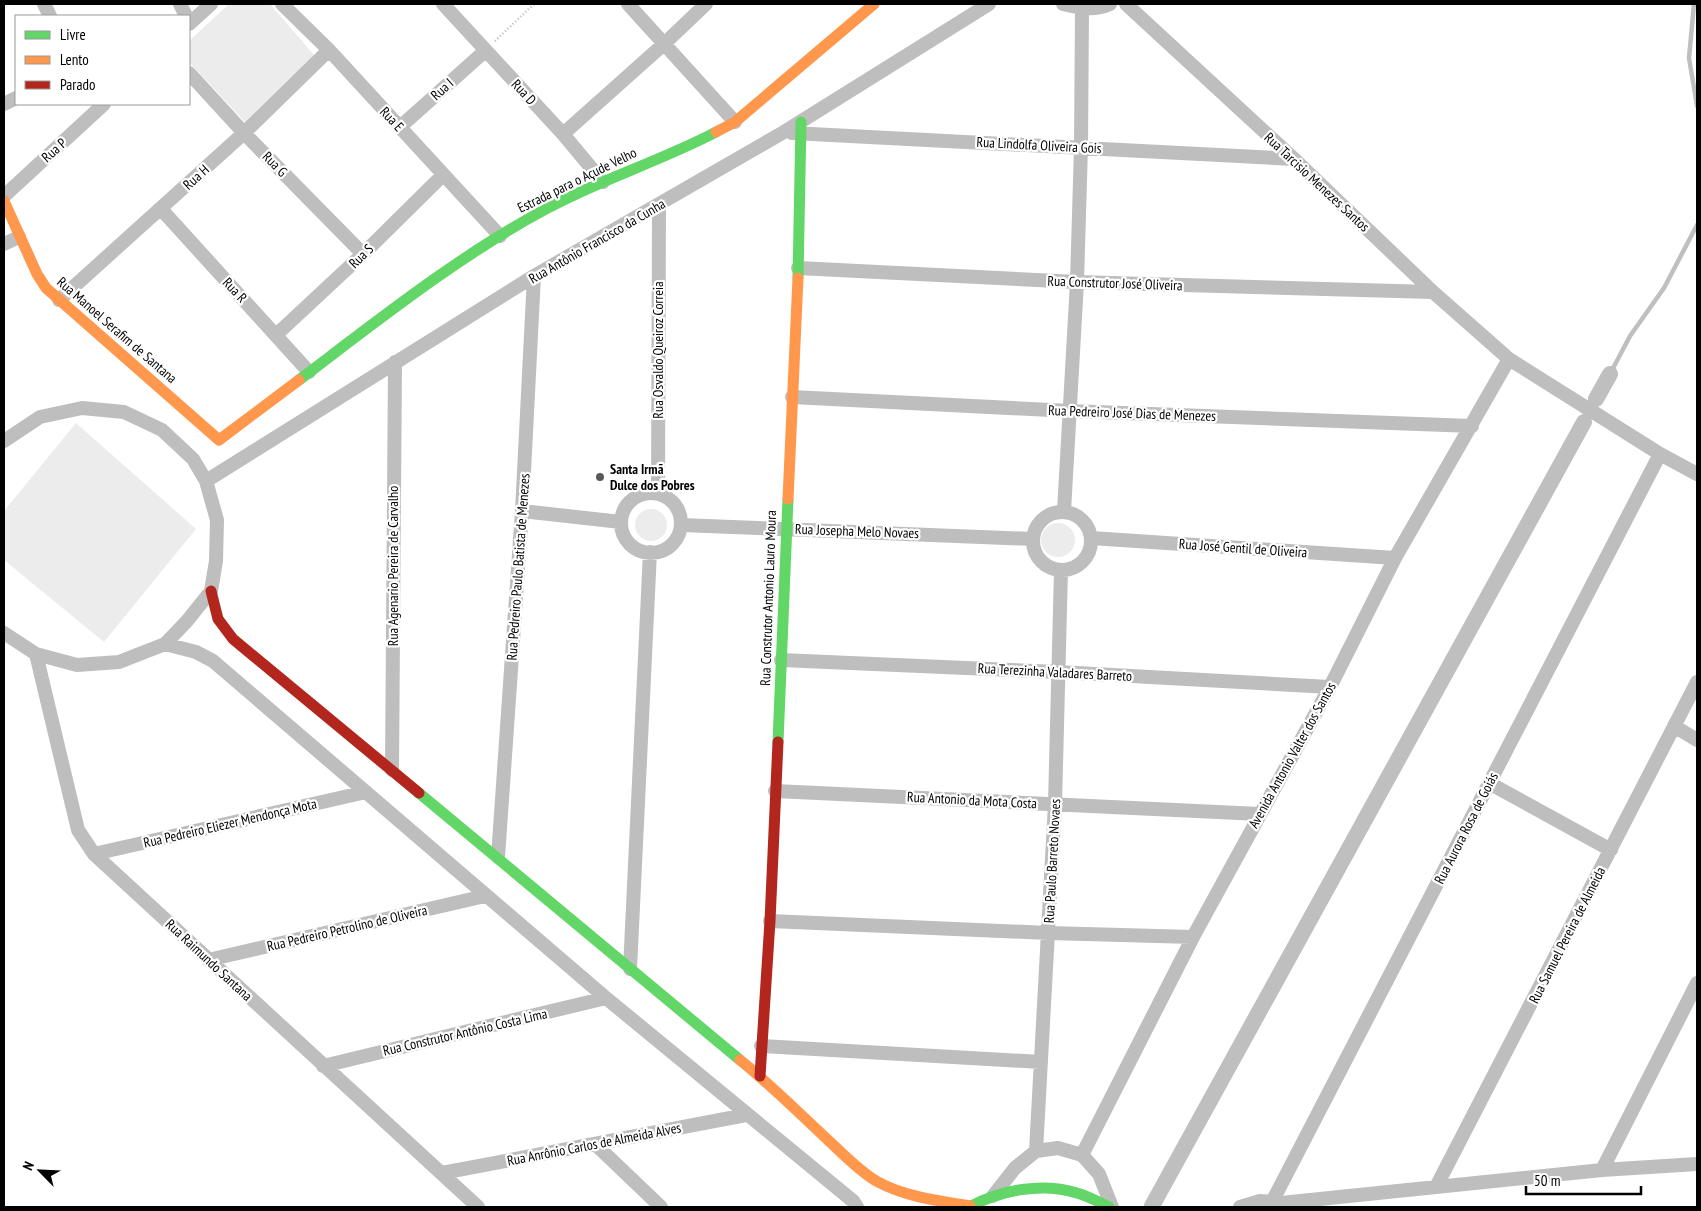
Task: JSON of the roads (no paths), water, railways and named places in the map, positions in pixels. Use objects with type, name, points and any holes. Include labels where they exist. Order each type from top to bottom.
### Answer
[{"type":"street","points":[[190,22],[211,4]]},
{"type":"street","name":"Rua E","points":[[282,4],[329,50],[500,236]]},
{"type":"street","name":"Rua D","points":[[442,4],[563,134],[603,182]]},
{"type":"street","points":[[628,4],[734,122]]},
{"type":"street","points":[[563,134],[706,4]]},
{"type":"street","name":"Estrada para o Açude Velho","points":[[219,440],[448,271],[500,236],[547,209],[712,134],[734,122],[874,4]]},
{"type":"street","points":[[801,127],[989,4]]},
{"type":"street","points":[[1063,4],[1082,9],[1102,7],[1110,4]]},
{"type":"street","name":"Rua Tarcisio Menezes Santos","points":[[1126,4],[1294,159],[1433,292],[1509,359],[1660,454],[1697,474]]},
{"type":"street","points":[[1064,511],[1077,282],[1081,147],[1082,9]]},
{"type":"street","name":"Rua H","points":[[59,300],[244,133],[329,50]]},
{"type":"street","name":"Rua I","points":[[400,126],[485,51]]},
{"type":"street","name":"Rua G","points":[[190,74],[244,133],[363,254]]},
{"type":"street","name":"Rua P","points":[[4,196],[96,107]]},
{"type":"street","name":"Rua Lindolfa Oliveira Gois","points":[[784,132],[801,127],[1081,147],[1294,159]]},
{"type":"street","name":"Rua Construtor Antonio Lauro Moura","points":[[760,1076],[770,921],[798,268],[801,127]]},
{"type":"street","name":"Rua Antônio Francisco da Cunha","points":[[206,481],[534,276],[659,206],[784,132]]},
{"type":"street","name":"Rua S","points":[[276,335],[363,254],[443,175]]},
{"type":"street","name":"Rua Manoel Serafim de Santana","points":[[4,200],[36,274],[46,288],[219,440]]},
{"type":"street","name":"Rua Osvaldo Queiroz Correia","points":[[658,494],[659,206]]},
{"type":"street","name":"Rua R","points":[[161,209],[309,372]]},
{"type":"street","points":[[4,244],[19,237]]},
{"type":"street","name":"Rua Construtor José Oliveira","points":[[798,268],[1077,282],[1433,292]]},
{"type":"street","name":"Rua Pedreiro Paulo Batista de Menezes","points":[[498,857],[522,511],[534,276]]},
{"type":"street","name":"Avenida Antonio Valter dos Santos","points":[[1082,1154],[1193,937],[1330,687],[1395,558],[1509,359]]},
{"type":"street","name":"Rua Agenario Pereira de Carvalho","points":[[392,770],[395,362]]},
{"type":"street","name":"Rua Pedreiro José Dias de Menezes","points":[[792,397],[1070,411],[1472,426]]},
{"type":"street","points":[[4,441],[40,417],[82,408],[124,412],[162,430],[193,459],[206,481],[217,520],[216,561],[211,591],[218,619],[233,639],[760,1076],[844,1155],[876,1181],[908,1194],[970,1207],[993,1196],[1034,1188],[1074,1192],[1110,1207]]},
{"type":"street","name":"Rua Aurora Rosa de Goiás","points":[[1279,1204],[1489,783],[1660,454]]},
{"type":"street","points":[[658,494],[666,496],[673,502],[681,525],[674,542],[659,552],[641,551],[627,540],[621,522],[623,513],[633,499],[640,495],[658,494]]},
{"type":"street","points":[[522,511],[621,522]]},
{"type":"street","points":[[1064,511],[1080,516],[1086,522],[1091,538],[1088,554],[1083,561],[1070,569],[1061,570],[1052,569],[1037,557],[1032,539],[1034,530],[1039,522],[1054,512],[1064,511]]},
{"type":"street","name":"Rua Josepha Melo Novaes","points":[[681,525],[1032,539]]},
{"type":"street","name":"Rua José Gentil de Oliveira","points":[[1091,538],[1395,558]]},
{"type":"street","points":[[630,969],[650,552]]},
{"type":"street","name":"Rua Paulo Barreto Novaes","points":[[1036,1151],[1055,804],[1061,570]]},
{"type":"street","points":[[4,633],[36,654],[77,665],[120,662],[165,644],[187,621],[211,591]]},
{"type":"street","points":[[165,644],[196,652],[213,661],[485,896],[746,1115],[853,1201],[856,1207]]},
{"type":"street","name":"Rua Raimundo Santana","points":[[36,654],[78,830],[94,854],[478,1207]]},
{"type":"street","name":"Rua Terezinha Valadares Barreto","points":[[781,660],[1059,672],[1330,687]]},
{"type":"street","name":"Rua Samuel Pereira de Almeida","points":[[1436,1188],[1697,682]]},
{"type":"street","points":[[1674,726],[1697,740]]},
{"type":"street","points":[[1489,783],[1610,850]]},
{"type":"street","name":"Rua Antonio da Mota Costa","points":[[775,790],[1260,814]]},
{"type":"street","name":"Rua Pedreiro Eliezer Mendonça Mota","points":[[94,854],[366,792]]},
{"type":"street","name":"Rua Pedreiro Petrolino de Oliveira","points":[[208,960],[485,896]]},
{"type":"street","points":[[770,921],[1049,934],[1193,937]]},
{"type":"street","points":[[1602,1170],[1697,983]]},
{"type":"street","name":"Rua Construtor Antônio Costa Lima","points":[[323,1066],[606,998]]},
{"type":"street","points":[[761,1046],[1041,1062]]},
{"type":"street","name":"Rua Anrônio Carlos de Almeida Alves","points":[[442,1173],[746,1115]]},
{"type":"street","points":[[595,1144],[661,1207]]},
{"type":"street","points":[[993,1196],[1016,1168],[1036,1151],[1058,1148],[1082,1154],[1099,1174],[1110,1207]]},
{"type":"street","points":[[1240,1207],[1251,1203],[1279,1204],[1602,1170],[1697,1164]]},
{"type":"waterway","points":[[1694,4],[1689,58],[1697,106]]},
{"type":"waterway","points":[[1610,374],[1630,336],[1664,288],[1697,225]]},
{"type":"waterway","points":[[1596,399],[1610,374]]},
{"type":"waterway","points":[[1152,1206],[1584,422]]},
{"type":"place","name":"Santa Irmã Dulce dos Pobres","points":[[600,477]]}]
